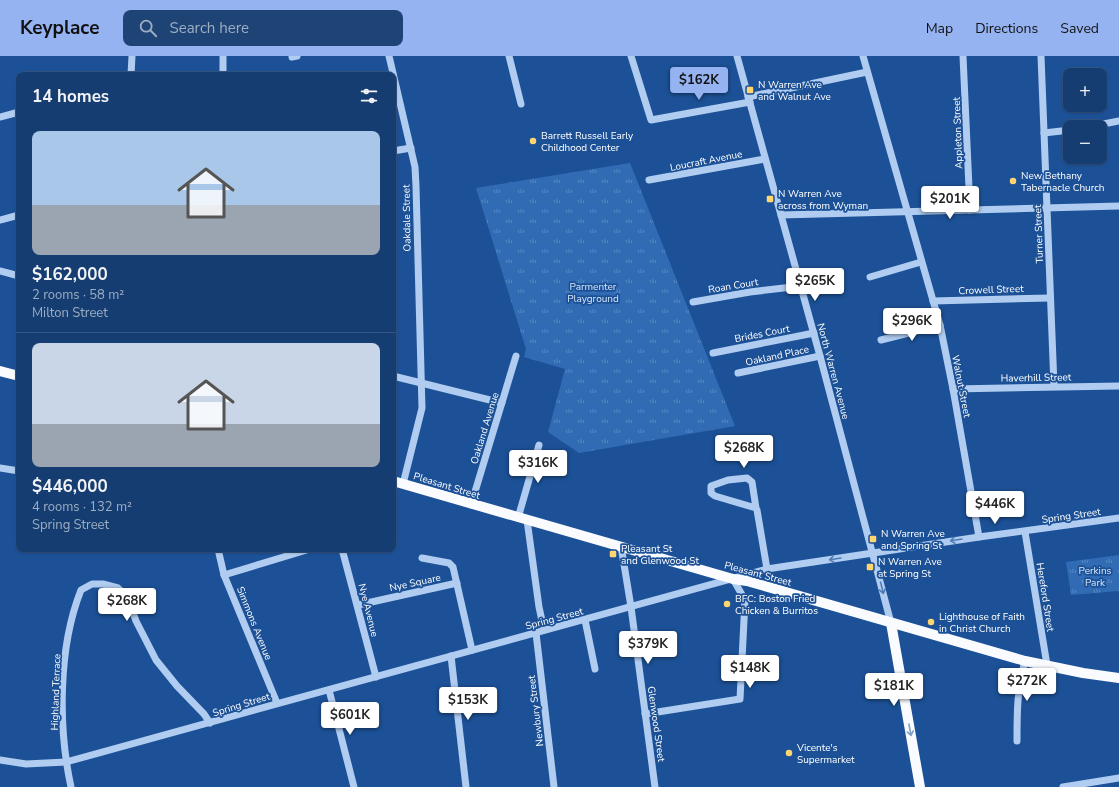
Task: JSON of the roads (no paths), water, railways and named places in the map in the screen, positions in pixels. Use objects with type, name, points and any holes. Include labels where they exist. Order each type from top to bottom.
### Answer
[{"type":"main road","points":[[0,371],[16,375]]},
{"type":"main road","name":"Pleasant Street","points":[[398,483],[471,505],[621,546],[732,579],[747,581],[1025,661],[1083,673],[1119,678]]},
{"type":"main road","points":[[891,623],[920,787]]},
{"type":"street","points":[[132,56],[132,72]]},
{"type":"street","points":[[223,56],[223,72]]},
{"type":"street","name":"Oakdale Street","points":[[389,56],[393,72]]},
{"type":"street","points":[[509,56],[521,104]]},
{"type":"street","points":[[631,56],[651,120],[867,72]]},
{"type":"street","name":"North Warren Avenue","points":[[736,56],[814,333],[891,623]]},
{"type":"street","name":"Walnut Street","points":[[862,56],[940,325],[953,389],[979,537]]},
{"type":"street","name":"Appleton Street","points":[[963,56],[970,210]]},
{"type":"street","name":"Turner Street","points":[[1041,56],[1054,386]]},
{"type":"street","name":"Oakdale Street","points":[[396,85],[411,148],[416,186],[420,382],[422,408],[398,483]]},
{"type":"street","points":[[0,117],[16,113]]},
{"type":"street","points":[[1107,123],[1119,121]]},
{"type":"street","points":[[1044,133],[1063,131]]},
{"type":"street","points":[[396,150],[411,148]]},
{"type":"street","name":"Loucraft Avenue","points":[[649,180],[765,159]]},
{"type":"street","points":[[781,215],[970,210],[1046,206],[1119,206]]},
{"type":"street","points":[[0,220],[16,216]]},
{"type":"street","points":[[870,277],[921,262]]},
{"type":"street","points":[[0,270],[16,275]]},
{"type":"street","name":"Roan Court","points":[[693,302],[750,292],[801,286]]},
{"type":"street","name":"Crowell Street","points":[[933,301],[1050,298]]},
{"type":"street","points":[[881,340],[940,325]]},
{"type":"street","name":"Brides Court","points":[[713,352],[814,333]]},
{"type":"street","name":"Oakland Avenue","points":[[471,505],[516,356]]},
{"type":"street","name":"Oakland Place","points":[[738,373],[820,356]]},
{"type":"street","points":[[396,377],[502,404]]},
{"type":"street","name":"Haverhill Street","points":[[953,389],[1119,386]]},
{"type":"street","points":[[539,445],[523,519],[544,630]]},
{"type":"street","points":[[0,468],[16,471]]},
{"type":"street","points":[[756,508],[715,496],[711,493],[710,486],[728,480],[747,478],[752,482],[767,569]]},
{"type":"street","name":"Spring Street","points":[[0,760],[26,764],[66,762],[210,724],[277,703],[767,569],[979,537],[1025,532],[1119,518]]},
{"type":"street","name":"Hereford Street","points":[[1025,532],[1046,665]]},
{"type":"street","name":"Glenwood Street","points":[[621,546],[631,606],[655,787]]},
{"type":"street","name":"Simmons Avenue","points":[[219,552],[224,574],[277,703]]},
{"type":"street","points":[[224,574],[300,552]]},
{"type":"street","name":"Nye Avenue","points":[[343,552],[376,677]]},
{"type":"street","points":[[422,558],[449,563],[453,568],[465,626],[472,650]]},
{"type":"street","points":[[645,714],[740,699],[745,600],[732,579]]},
{"type":"street","name":"Nye Square","points":[[358,605],[457,583]]},
{"type":"street","name":"Highland Terrace","points":[[71,787],[66,762],[64,670],[68,631],[74,606],[81,590],[92,584],[103,584],[118,588],[127,596],[136,620],[156,660],[177,686],[204,714],[210,724]]},
{"type":"street","points":[[585,620],[595,669]]},
{"type":"street","name":"Newbury Street","points":[[536,633],[554,787]]},
{"type":"street","points":[[451,656],[466,787]]},
{"type":"street","points":[[1017,741],[1016,709],[1019,683],[1025,661]]},
{"type":"street","points":[[329,690],[354,787]]},
{"type":"street","points":[[1063,787],[1119,778]]},
{"type":"place","name":"N Warren Ave and Walnut Ave","points":[[750,90]]},
{"type":"place","name":"Barrett Russell Early Childhood Center","points":[[533,141]]},
{"type":"place","name":"New Bethany Tabernacle Church","points":[[1013,181]]},
{"type":"place","name":"N Warren Ave across from Wyman","points":[[770,199]]},
{"type":"place","name":"N Warren Ave and Spring St","points":[[873,539]]},
{"type":"place","name":"Pleasant St and Glenwood St","points":[[613,554]]},
{"type":"place","name":"N Warren Ave at Spring St","points":[[870,567]]},
{"type":"place","name":"BFC: Boston Fried Chicken & Burritos","points":[[727,604]]},
{"type":"place","name":"Lighthouse of Faith in Christ Church","points":[[931,622]]},
{"type":"place","name":"Vicente's Supermarket","points":[[789,753]]},
{"type":"park label","name":"Parmenter Playground","points":[[593,292]]},
{"type":"park label","name":"Perkins Park","points":[[1095,576]]}]
